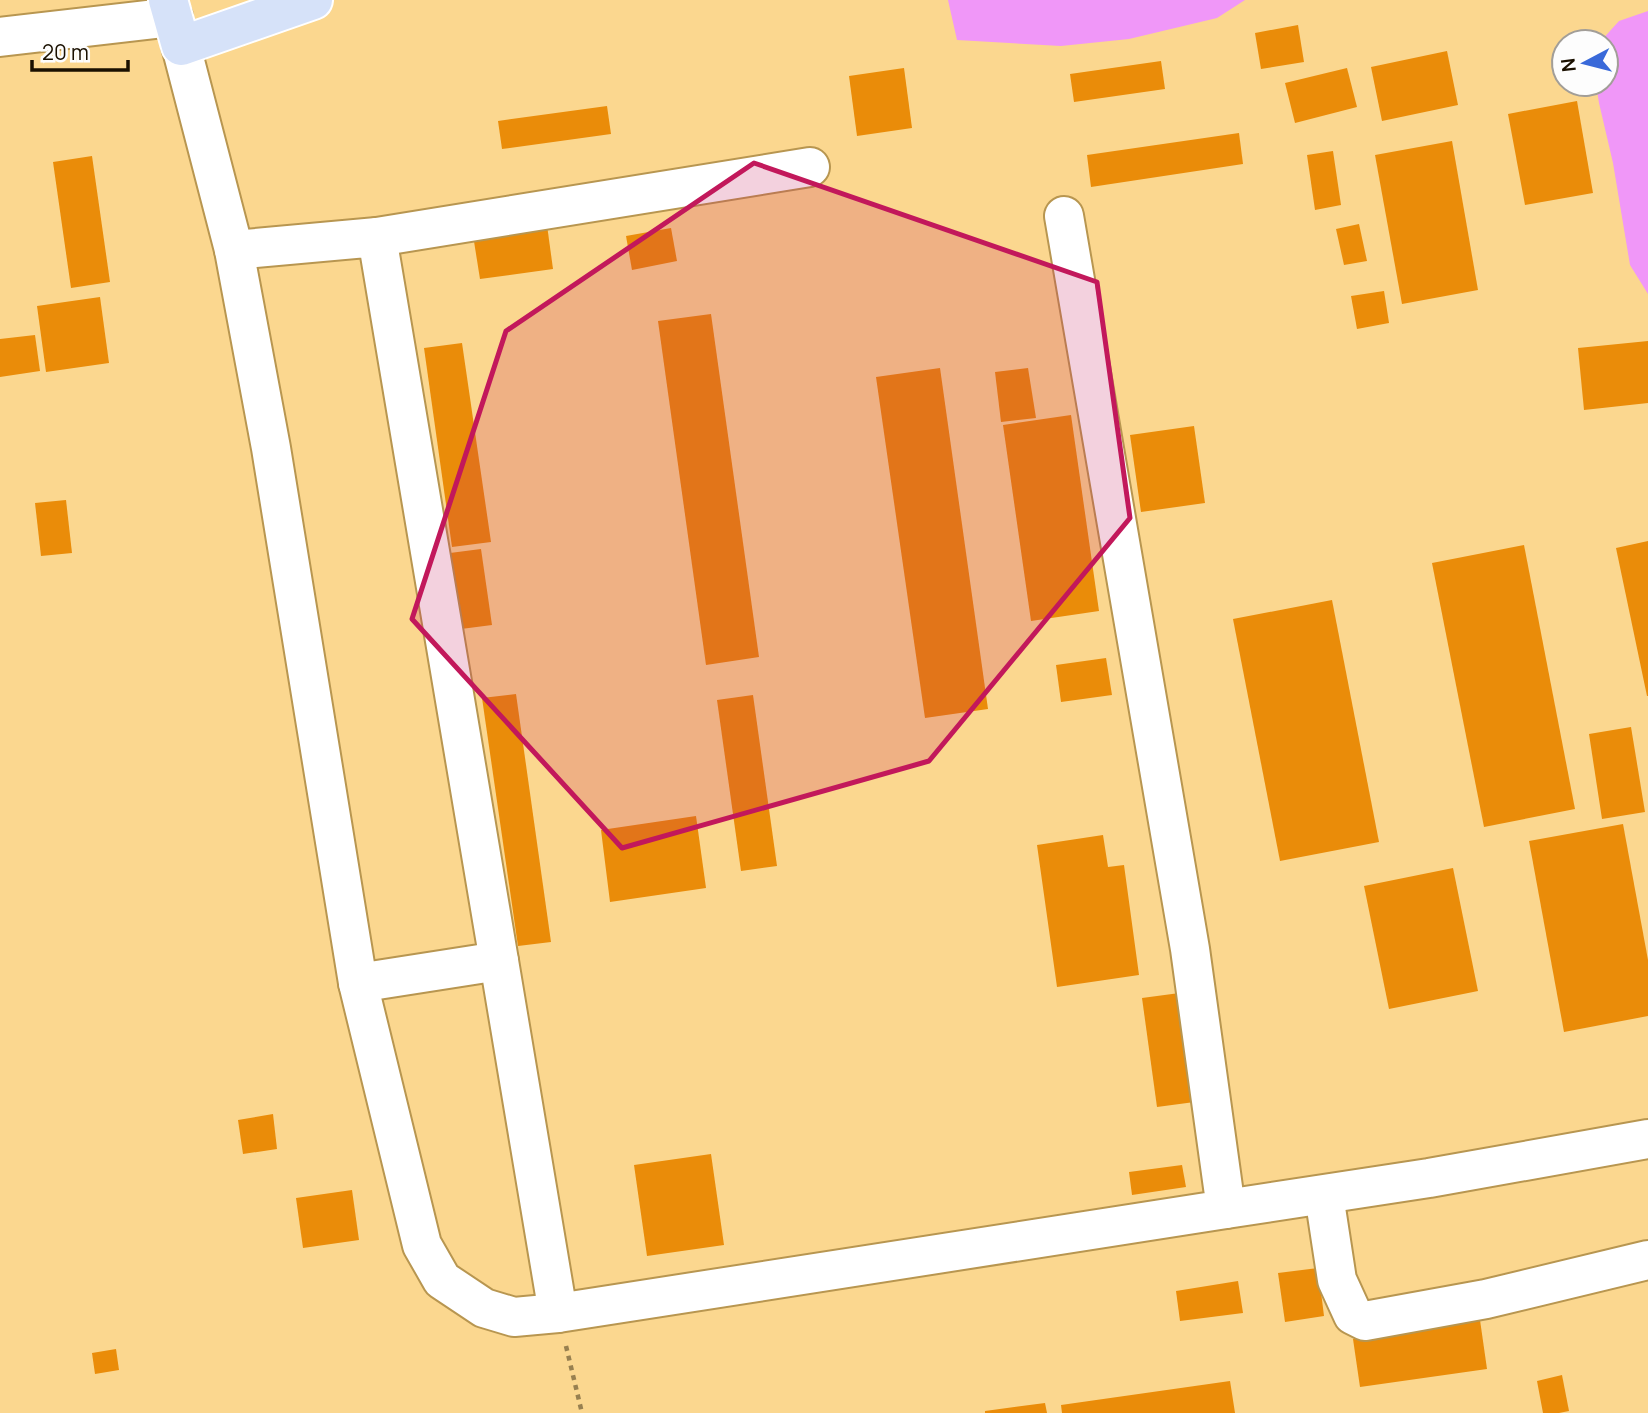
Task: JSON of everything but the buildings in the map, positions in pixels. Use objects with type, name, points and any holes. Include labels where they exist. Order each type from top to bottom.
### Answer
[{"type":"main road","points":[[174,21],[313,0]]},
{"type":"street","points":[[0,37],[174,21],[234,250],[271,448],[358,983],[422,1245],[442,1280],[484,1308],[514,1317],[558,1314],[1324,1195],[1648,1139]]},
{"type":"street","points":[[234,250],[377,237],[810,167]]},
{"type":"street","points":[[1064,216],[1189,949],[1226,1209]]},
{"type":"street","points":[[377,237],[558,1314]]},
{"type":"street","points":[[358,983],[499,961]]},
{"type":"street","points":[[1324,1195],[1337,1280],[1353,1315],[1365,1321],[1486,1299],[1648,1260]]},
{"type":"path","points":[[558,1314],[582,1413]]},
{"type":"highlighted area","points":[[754,163],[1097,282],[1130,518],[929,761],[622,848],[412,619],[506,331]]},
{"type":"shaded area","points":[[948,0],[1245,0],[1217,18],[1129,39],[1061,46],[957,40]]},
{"type":"shaded area","points":[[1648,11],[1648,294],[1630,265],[1613,163],[1598,98],[1620,98],[1620,28],[1613,28],[1619,21]]}]
